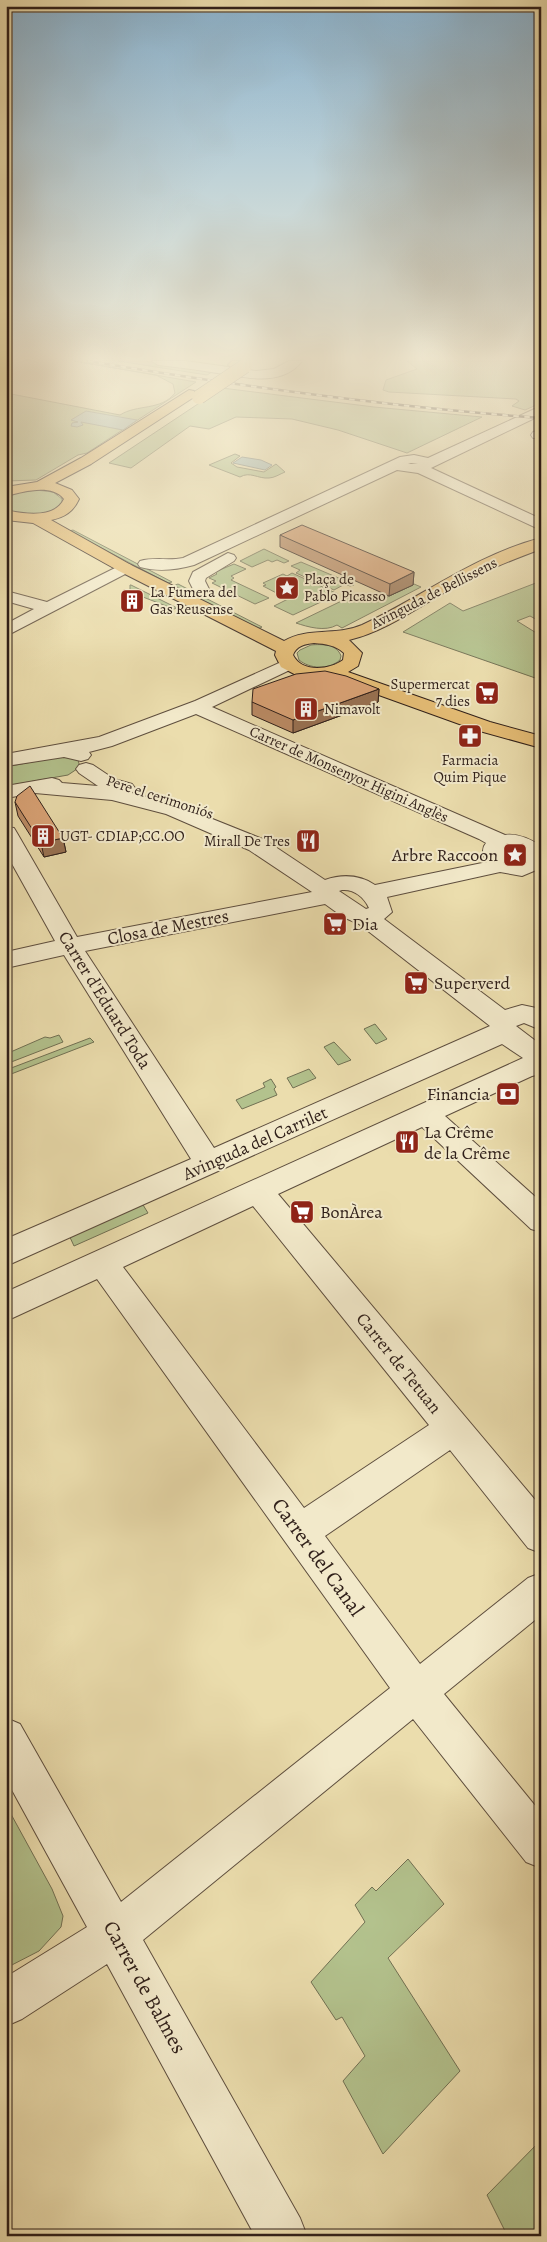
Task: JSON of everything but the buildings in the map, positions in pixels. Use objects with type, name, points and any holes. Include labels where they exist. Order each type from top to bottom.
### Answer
[{"type":"main road","points":[[8,491],[40,486],[77,466]]},
{"type":"main road","points":[[61,490],[71,480],[92,466]]},
{"type":"main road","points":[[6,515],[36,518],[64,510],[71,504],[72,499],[68,493],[40,486]]},
{"type":"main road","points":[[64,510],[71,523],[146,564],[303,640]]},
{"type":"main road","points":[[36,518],[287,656],[298,670],[358,681],[483,726],[541,742]]},
{"type":"main road","name":"Avinguda de Bellissens","points":[[303,640],[326,639],[367,628],[452,581],[491,562],[541,543]]},
{"type":"main road","name":"Avinguda de Bellissens","points":[[321,673],[347,667],[353,655],[417,612],[457,590],[541,555]]},
{"type":"main road","points":[[326,639],[342,643],[353,655],[392,678],[504,718],[541,728]]},
{"type":"main road","points":[[287,656],[294,643],[303,640]]},
{"type":"street","points":[[146,564],[174,565],[188,562],[284,524],[413,466]]},
{"type":"street","points":[[202,591],[197,581],[198,575],[205,570],[284,524],[413,466]]},
{"type":"street","points":[[415,466],[541,525]]},
{"type":"street","points":[[6,631],[125,568]]},
{"type":"street","points":[[6,596],[49,608]]},
{"type":"street","points":[[6,760],[64,751],[105,742],[199,706],[216,696],[270,674],[287,656]]},
{"type":"street","points":[[199,706],[224,703],[321,673]]},
{"type":"street","name":"Carrer de Monsenyor Higini Anglès","points":[[199,706],[502,842],[521,843],[539,854]]},
{"type":"street","points":[[16,792],[80,777],[86,766],[105,742]]},
{"type":"street","name":"Pere el cerimoniós","points":[[64,751],[79,754],[86,766],[116,787],[143,791],[180,802],[228,820],[268,841],[318,875],[331,890]]},
{"type":"street","points":[[16,792],[113,794],[173,810],[257,845],[331,890],[358,916],[373,908],[499,865],[512,868],[527,868],[537,860],[539,854]]},
{"type":"street","name":"Carrer d'Eduard Toda","points":[[6,833],[70,946],[209,1164]]},
{"type":"street","points":[[499,865],[493,857],[493,852],[494,847],[502,842]]},
{"type":"street","name":"Closa de Mestres","points":[[6,960],[331,890]]},
{"type":"street","points":[[373,908],[508,1022],[541,1058]]},
{"type":"street","points":[[508,1022],[524,1013],[541,1021]]},
{"type":"street","name":"Avinguda del Carrilet","points":[[6,1253],[494,1037],[508,1022]]},
{"type":"street","points":[[6,1307],[526,1067],[541,1064]]},
{"type":"street","points":[[426,1114],[541,1220]]},
{"type":"street","name":"Carrer de Tetuan","points":[[258,1191],[541,1535]]},
{"type":"street","name":"Carrer del Canal","points":[[102,1262],[416,1691],[541,1847]]},
{"type":"street","points":[[300,1532],[453,1428]]},
{"type":"street","points":[[6,2024],[541,1591]]},
{"type":"street","name":"Carrer de Balmes","points":[[6,1738],[282,2236]]},
{"type":"street","points":[[6,2003],[116,1934]]},
{"type":"green space","points":[[6,466],[60,466],[36,480],[6,481]]},
{"type":"green space","points":[[121,466],[134,466],[131,468]]},
{"type":"green space","points":[[211,466],[235,466],[264,472],[274,466],[278,466],[285,472],[271,478],[251,475],[240,477]]},
{"type":"green space","points":[[36,490],[53,492],[62,499],[62,502],[51,511],[36,514],[19,513],[6,508],[8,497],[16,493]]},
{"type":"green space","points":[[73,530],[172,582],[168,583],[69,531]]},
{"type":"green space","points":[[264,549],[289,561],[284,563],[277,560],[272,562],[268,560],[252,567],[240,561]]},
{"type":"green space","points":[[301,562],[354,585],[345,584],[334,590],[296,573],[300,570],[291,566]]},
{"type":"green space","points":[[234,564],[246,569],[231,576],[234,578],[231,580],[269,598],[255,604],[212,583],[216,581],[209,578],[217,574],[215,572]]},
{"type":"green space","points":[[292,573],[338,594],[293,615],[274,606],[288,599],[263,586],[266,585],[263,583],[283,574],[287,576]]},
{"type":"green space","points":[[541,581],[541,622],[530,616],[517,621],[538,634],[541,633],[541,680],[403,632],[450,603],[463,611]]},
{"type":"green space","points":[[178,584],[262,627],[258,629],[173,586]]},
{"type":"green space","points":[[414,584],[421,587],[342,628],[337,625],[327,628],[316,628],[296,623],[358,593],[377,602]]},
{"type":"green space","points":[[130,585],[177,608],[174,609],[130,592]]},
{"type":"green space","points":[[311,645],[333,647],[339,652],[340,660],[325,667],[314,667],[303,663],[299,660],[297,653]]},
{"type":"green space","points":[[62,756],[78,760],[80,767],[68,775],[6,786],[6,767]]},
{"type":"green space","points":[[375,1024],[387,1039],[376,1044],[364,1029]]},
{"type":"green space","points":[[59,1035],[63,1042],[6,1064],[6,1054],[45,1037],[50,1038]]},
{"type":"green space","points":[[90,1038],[94,1042],[6,1076],[6,1070]]},
{"type":"green space","points":[[334,1042],[351,1060],[338,1065],[324,1047]]},
{"type":"green space","points":[[309,1069],[316,1078],[293,1088],[287,1078]]},
{"type":"green space","points":[[271,1079],[276,1087],[274,1089],[277,1095],[242,1109],[236,1100],[265,1087],[263,1083]]},
{"type":"green space","points":[[140,1200],[148,1213],[74,1246],[68,1233]]},
{"type":"green space","points":[[6,1805],[52,1889],[63,1916],[61,1927],[39,1951],[6,1968]]},
{"type":"green space","points":[[408,1859],[444,1904],[388,1958],[460,2071],[383,2154],[343,2081],[365,2056],[342,2017],[336,2020],[311,1982],[365,1922],[355,1905],[372,1887],[376,1891]]},
{"type":"green space","points":[[541,2140],[541,2236],[504,2236],[506,2233],[487,2195]]},
{"type":"water","points":[[245,466],[271,466],[265,470]]},
{"type":"place","name":"Plaça de Pablo Picasso","points":[[287,588]]},
{"type":"place","name":"La Fumera del Gas Reusense","points":[[132,601]]},
{"type":"place","name":"Supermercat 7 dies","points":[[487,693]]},
{"type":"place","name":"Nimavolt","points":[[306,709]]},
{"type":"place","name":"Farmacia Quim Pique","points":[[470,736]]},
{"type":"place","name":"UGT- CDIAP;CC.OO","points":[[43,836]]},
{"type":"place","name":"Mirall De Tres","points":[[308,841]]},
{"type":"place","name":"Arbre Raccoon","points":[[515,855]]},
{"type":"place","name":"Dia","points":[[335,924]]},
{"type":"place","name":"Superverd","points":[[416,983]]},
{"type":"place","name":"Financia","points":[[508,1094]]},
{"type":"place","name":"La Crême de la Crême","points":[[407,1142]]},
{"type":"place","name":"BonÀrea","points":[[302,1212]]}]
